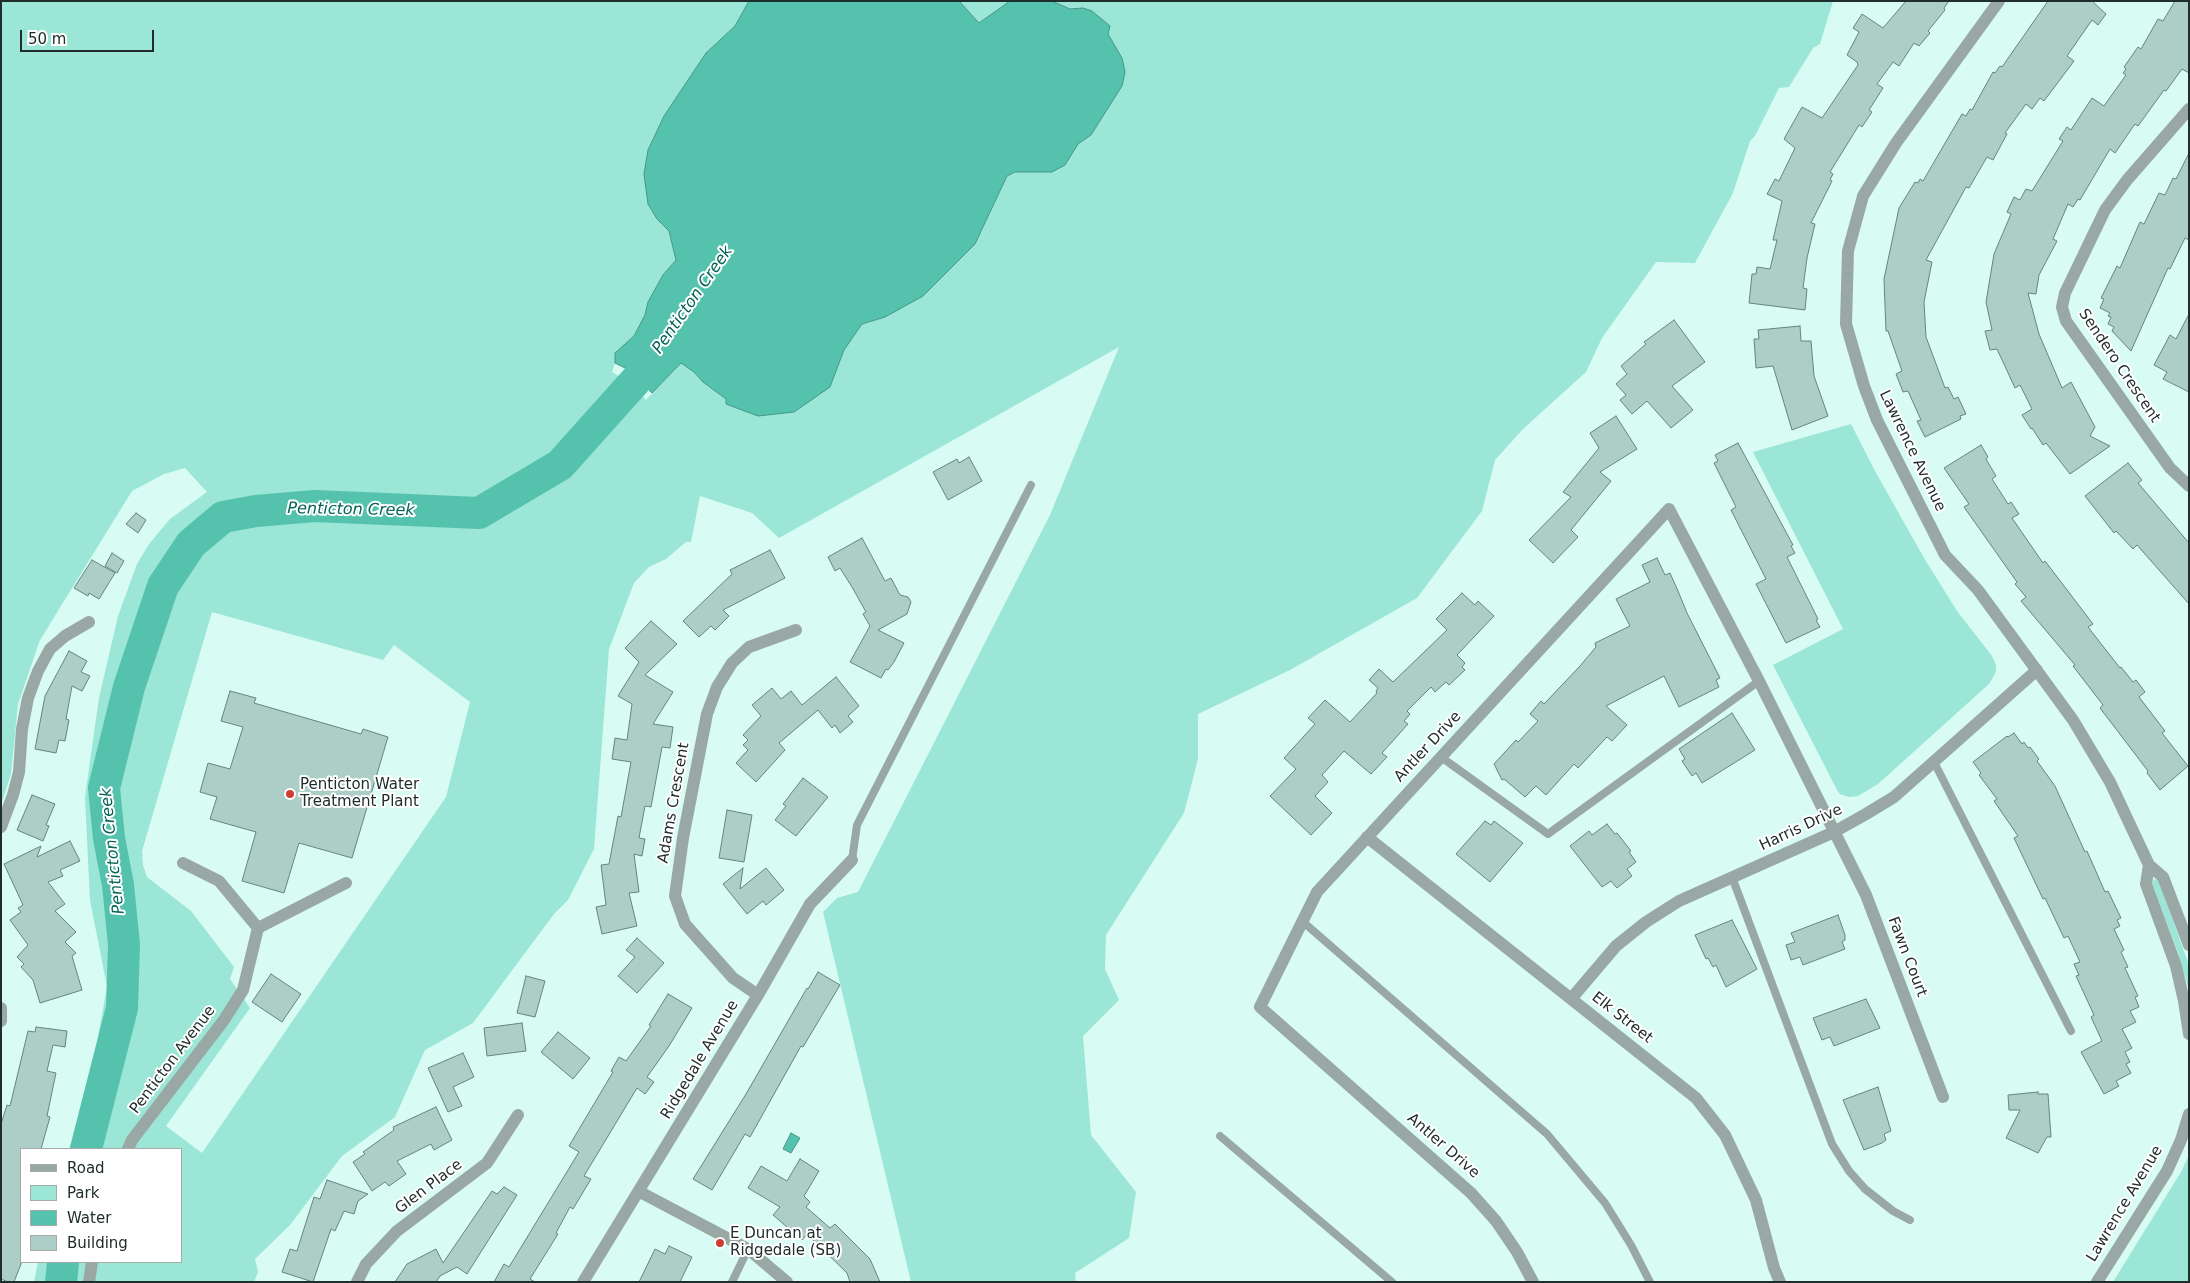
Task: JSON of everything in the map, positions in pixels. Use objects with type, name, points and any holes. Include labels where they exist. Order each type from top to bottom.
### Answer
[{"type":"street","name":"Lawrence Avenue","points":[[1999,1],[1896,143],[1863,196],[1848,251],[1846,324],[1864,386],[1877,420],[1945,555],[1978,590],[2073,720],[2110,782],[2148,866],[2163,877],[2189,945]]},
{"type":"street","name":"Sendero Crescent","points":[[2189,109],[2127,180],[2106,210],[2065,293],[2062,307],[2066,321],[2082,344],[2170,468],[2189,486]]},
{"type":"street","name":"Antler Drive","points":[[1532,1282],[1517,1252],[1496,1221],[1471,1193],[1260,1007],[1317,892],[1670,509],[1834,832]]},
{"type":"street","points":[[1,827],[19,772],[22,729],[28,698],[38,671],[50,649],[65,636],[89,622]]},
{"type":"street","name":"Adams Crescent","points":[[758,995],[733,978],[685,924],[675,896],[683,838],[707,714],[717,687],[732,663],[749,647],[796,630]]},
{"type":"street","name":"Harris Drive","points":[[1571,999],[1616,946],[1646,922],[1678,901],[1834,832],[1894,797],[2037,670]]},
{"type":"street","name":"Fawn Court","points":[[1834,832],[1866,895],[1943,1097]]},
{"type":"street","name":"Elk Street","points":[[1367,837],[1696,1098],[1725,1135],[1756,1200],[1774,1268],[1780,1282]]},
{"type":"street","name":"Ridgedale Avenue","points":[[584,1282],[758,995],[810,904],[852,860]]},
{"type":"street","points":[[184,864],[219,881],[258,928],[346,883]]},
{"type":"street","name":"Lawrence Avenue","points":[[2148,866],[2146,884],[2176,966],[2189,1034]]},
{"type":"street","name":"Penticton Avenue","points":[[128,1148],[132,1140],[224,1020],[243,990],[258,928]]},
{"type":"street","points":[[1,1008],[1,1021]]},
{"type":"street","name":"Lawrence Avenue","points":[[2097,1282],[2167,1171],[2189,1114]]},
{"type":"street","name":"Glen Place","points":[[357,1282],[366,1264],[386,1241],[487,1163],[518,1116]]},
{"type":"street","points":[[640,1192],[748,1249],[787,1282]]},
{"type":"street","points":[[89,1282],[92,1263]]},
{"type":"lane","points":[[852,860],[857,825],[1031,485]]},
{"type":"lane","points":[[1441,757],[1548,834],[1759,681]]},
{"type":"lane","points":[[1934,762],[2071,1031]]},
{"type":"lane","points":[[1732,877],[1832,1144],[1849,1171],[1865,1189],[1893,1211],[1910,1220]]},
{"type":"lane","points":[[1302,921],[1547,1134],[1605,1203],[1631,1245],[1650,1282]]},
{"type":"lane","points":[[1220,1136],[1392,1282]]},
{"type":"lane","points":[[732,1282],[748,1249]]},
{"type":"green space","points":[[1,1],[749,1],[735,26],[706,53],[664,116],[648,150],[657,219],[669,231],[676,260],[663,275],[648,302],[645,315],[634,336],[615,353],[615,363],[612,372],[633,384],[646,400],[681,363],[726,399],[830,387],[844,350],[862,324],[885,317],[975,244],[1007,176],[1015,172],[1065,165],[1078,144],[1091,135],[1122,86],[1122,58],[1108,34],[1083,8],[1071,9],[1052,1],[1833,1],[1820,44],[1813,48],[1789,87],[1779,88],[1755,136],[1750,141],[1733,193],[1695,263],[1656,262],[1602,338],[1586,372],[1523,429],[1495,460],[1482,511],[1417,598],[1290,670],[1198,714],[1198,759],[1184,813],[1106,935],[1105,969],[1119,1000],[1083,1036],[1091,1135],[1136,1192],[1129,1238],[1075,1273],[1076,1282],[911,1282],[823,912],[837,898],[858,892],[1050,515],[1119,347],[779,538],[752,513],[700,496],[691,542],[686,542],[666,559],[649,567],[634,583],[609,649],[594,849],[568,900],[554,914],[473,1023],[425,1050],[395,1117],[342,1156],[290,1225],[255,1259],[258,1272],[254,1282],[34,1282],[38,1263],[182,1263],[182,1148],[69,1148],[85,1108],[107,987],[90,900],[85,797],[99,698],[118,616],[137,564],[149,544],[170,519],[207,492],[185,468],[164,474],[132,491],[40,640],[18,704],[11,774],[1,805]],"holes":[[[212,612],[383,660],[394,645],[470,702],[446,797],[202,1153],[166,1126],[250,1008],[230,979],[234,967],[191,911],[147,877],[143,865],[142,851]]]},
{"type":"green space","points":[[959,1],[1010,1],[979,23]]},
{"type":"green space","points":[[1851,424],[1924,558],[1957,611],[1992,656],[1996,665],[1996,672],[1989,684],[1878,784],[1858,796],[1849,797],[1840,794],[1837,790],[1773,665],[1843,629],[1753,452]]},
{"type":"green space","points":[[2154,879],[2158,880],[2189,965],[2189,990],[2178,953],[2152,883]]},
{"type":"green space","points":[[2189,1155],[2189,1282],[2113,1282],[2181,1172]]},
{"type":"water","points":[[749,1],[959,1],[979,23],[1010,1],[1052,1],[1070,9],[1083,8],[1092,11],[1110,26],[1108,34],[1122,58],[1125,72],[1122,86],[1091,135],[1078,144],[1065,165],[1052,172],[1015,172],[1007,176],[975,244],[923,296],[885,317],[862,324],[844,350],[830,387],[794,412],[758,416],[726,404],[726,399],[681,363],[652,393],[631,371],[615,363],[615,353],[634,336],[645,315],[648,302],[663,275],[676,260],[669,231],[657,219],[648,204],[644,174],[648,150],[664,116],[706,53],[735,26]]},
{"type":"water","points":[[791,1133],[800,1138],[791,1153],[783,1149]]},
{"type":"building","points":[[1906,1],[1949,1],[1944,8],[1945,10],[1928,31],[1930,33],[1919,46],[1914,43],[1899,66],[1893,62],[1877,84],[1883,88],[1869,110],[1872,112],[1862,127],[1859,125],[1830,172],[1833,174],[1830,180],[1832,181],[1811,223],[1815,224],[1807,258],[1803,288],[1807,289],[1805,310],[1749,303],[1752,274],[1756,274],[1757,267],[1770,269],[1777,240],[1773,240],[1782,201],[1767,194],[1775,179],[1779,181],[1795,148],[1784,139],[1802,107],[1822,118],[1858,65],[1857,62],[1847,55],[1859,32],[1853,28],[1862,14],[1883,28]]},
{"type":"building","points":[[2048,1],[2092,1],[2106,14],[2098,25],[2092,20],[2067,56],[2074,61],[2044,101],[2040,98],[2032,109],[2026,104],[2005,133],[2007,134],[1993,160],[1987,157],[1969,188],[1966,187],[1926,260],[1932,262],[1924,302],[1926,337],[1945,388],[1948,387],[1954,399],[1958,397],[1966,414],[1960,416],[1961,419],[1925,437],[1917,421],[1921,420],[1908,391],[1903,392],[1896,374],[1902,371],[1888,331],[1886,331],[1884,279],[1899,208],[1915,182],[1918,183],[1920,179],[1923,181],[1962,114],[1966,116],[1970,109],[1972,110],[1993,72],[1995,73],[2000,66],[2002,67]]},
{"type":"building","points":[[2175,1],[2189,1],[2189,73],[2182,69],[2138,126],[2135,124],[2115,153],[2110,149],[2080,200],[2078,199],[2073,207],[2068,204],[2053,239],[2057,241],[2039,275],[2036,294],[2028,293],[2039,334],[2062,388],[2071,382],[2095,427],[2090,436],[2110,446],[2070,474],[2046,443],[2043,445],[2031,429],[2022,415],[2032,409],[2020,385],[2015,388],[1997,349],[1990,350],[1985,331],[1992,330],[1986,302],[1994,254],[2011,214],[2007,212],[2014,197],[2020,200],[2026,189],[2032,191],[2063,141],[2059,139],[2067,127],[2071,130],[2092,98],[2104,106],[2126,75],[2123,73],[2126,69],[2124,67],[2138,47],[2141,49],[2158,19],[2163,21]]},
{"type":"building","points":[[2189,153],[2189,240],[2185,238],[2170,269],[2168,268],[2131,351],[2112,331],[2114,327],[2108,324],[2111,317],[2108,316],[2110,313],[2100,308],[2104,299],[2101,298],[2117,266],[2120,268],[2140,222],[2144,224],[2159,193],[2165,195],[2173,178],[2176,179]]},
{"type":"building","points":[[2189,314],[2189,392],[2163,379],[2167,372],[2154,365],[2170,335],[2176,339]]},
{"type":"building","points":[[1674,320],[1705,362],[1672,386],[1693,410],[1671,428],[1647,401],[1632,414],[1620,400],[1626,395],[1616,384],[1627,374],[1621,366],[1646,344],[1644,342]]},
{"type":"building","points":[[1800,326],[1801,341],[1811,341],[1814,376],[1828,416],[1792,430],[1773,366],[1756,368],[1754,339],[1759,339],[1758,330]]},
{"type":"building","points":[[1616,416],[1637,449],[1600,472],[1611,481],[1571,530],[1578,537],[1553,563],[1529,540],[1571,497],[1563,492],[1599,448],[1590,433]]},
{"type":"building","points":[[1738,443],[1793,545],[1791,546],[1795,553],[1787,557],[1818,619],[1816,620],[1820,627],[1786,643],[1756,584],[1766,579],[1731,510],[1736,507],[1714,463],[1718,461],[1715,455]]},
{"type":"building","points":[[1981,445],[1988,457],[1986,459],[1996,476],[1992,479],[2008,504],[2011,502],[2019,514],[2012,518],[2043,563],[2045,561],[2093,624],[2088,627],[2120,668],[2133,682],[2136,680],[2145,692],[2139,697],[2165,731],[2162,733],[2188,766],[2160,790],[2147,773],[2148,771],[2100,708],[2103,705],[2073,666],[2075,665],[2021,601],[2026,597],[2015,584],[2017,582],[1964,507],[1969,504],[1944,468]]},
{"type":"building","points":[[969,457],[982,481],[948,500],[933,472],[957,459],[959,463]]},
{"type":"building","points":[[2128,463],[2142,480],[2138,483],[2189,543],[2189,604],[2137,545],[2133,549],[2116,531],[2114,533],[2085,496]]},
{"type":"building","points":[[136,513],[146,520],[138,533],[126,524]]},
{"type":"building","points":[[862,538],[885,581],[891,578],[900,595],[908,597],[911,602],[907,614],[878,630],[904,643],[894,662],[888,670],[886,669],[881,678],[850,662],[870,626],[863,614],[866,612],[852,587],[840,568],[835,571],[828,557]]},
{"type":"building","points":[[770,550],[785,578],[723,610],[729,616],[715,630],[711,626],[699,637],[683,621],[732,574],[730,570]]},
{"type":"building","points":[[112,553],[124,561],[117,573],[105,566]]},
{"type":"building","points":[[1657,558],[1665,575],[1670,573],[1687,613],[1720,678],[1716,680],[1719,687],[1679,707],[1664,676],[1606,706],[1627,725],[1612,741],[1607,737],[1578,768],[1574,764],[1546,795],[1536,786],[1525,797],[1504,779],[1502,780],[1494,764],[1516,740],[1518,742],[1538,721],[1530,714],[1541,701],[1544,704],[1580,666],[1596,647],[1595,643],[1630,626],[1616,599],[1650,582],[1642,565]]},
{"type":"building","points":[[92,560],[115,573],[99,599],[89,593],[88,596],[74,588]]},
{"type":"building","points":[[1462,593],[1475,605],[1478,601],[1494,616],[1457,655],[1465,663],[1462,667],[1465,670],[1449,685],[1446,682],[1435,692],[1431,687],[1407,711],[1410,714],[1404,721],[1408,724],[1382,753],[1387,757],[1371,774],[1344,751],[1322,775],[1328,782],[1315,796],[1332,813],[1311,835],[1270,796],[1296,769],[1284,758],[1315,724],[1308,718],[1325,700],[1350,722],[1377,693],[1378,688],[1369,680],[1379,669],[1393,682],[1447,630],[1436,619]]},
{"type":"building","points":[[651,621],[677,644],[645,675],[673,692],[653,724],[673,727],[670,748],[662,747],[651,807],[645,806],[639,838],[645,839],[642,856],[634,854],[639,892],[629,893],[637,926],[602,934],[596,907],[606,905],[601,865],[609,864],[618,816],[621,817],[631,762],[612,759],[615,738],[627,740],[632,704],[618,696],[639,662],[625,648]]},
{"type":"building","points":[[69,651],[87,661],[81,672],[90,676],[82,691],[72,686],[66,719],[69,720],[65,741],[59,740],[56,753],[35,749],[45,696]]},
{"type":"building","points":[[836,677],[859,706],[848,716],[853,722],[840,733],[835,725],[832,728],[818,710],[779,743],[785,750],[756,782],[736,763],[748,750],[743,745],[748,740],[743,735],[761,716],[752,705],[772,688],[781,699],[791,691],[802,705]]},
{"type":"building","name":"Penticton Water Treatment Plant","points":[[230,691],[256,698],[254,703],[361,734],[363,729],[388,737],[352,858],[299,843],[284,893],[242,881],[256,832],[210,819],[217,797],[200,792],[208,763],[230,769],[243,727],[221,721]]},
{"type":"building","points":[[1732,713],[1755,750],[1702,783],[1696,773],[1692,776],[1682,761],[1685,759],[1679,749]]},
{"type":"building","points":[[2014,733],[2022,744],[2024,742],[2028,748],[2030,747],[2039,759],[2037,761],[2055,786],[2105,892],[2108,891],[2121,918],[2117,920],[2120,926],[2114,929],[2124,950],[2121,952],[2128,967],[2125,968],[2138,996],[2135,997],[2139,1007],[2130,1011],[2136,1022],[2122,1029],[2132,1048],[2125,1052],[2130,1062],[2126,1064],[2131,1073],[2116,1081],[2119,1086],[2104,1094],[2081,1052],[2102,1041],[2091,1017],[2094,1015],[2076,976],[2079,975],[2074,964],[2080,962],[2068,936],[2064,938],[2045,898],[2043,899],[2014,838],[2018,836],[1994,801],[1997,799],[1979,775],[1981,773],[1973,762],[2007,736]]},
{"type":"building","points":[[803,778],[828,797],[796,836],[775,820],[786,806],[783,804]]},
{"type":"building","points":[[32,795],[55,804],[46,825],[49,826],[43,841],[17,830]]},
{"type":"building","points":[[727,810],[752,815],[744,862],[719,858]]},
{"type":"building","points":[[1485,821],[1491,825],[1494,821],[1523,843],[1490,882],[1456,854]]},
{"type":"building","points":[[1607,824],[1631,851],[1629,852],[1636,862],[1627,869],[1632,876],[1617,888],[1611,881],[1602,887],[1570,846],[1589,831],[1592,835]]},
{"type":"building","points":[[70,841],[80,861],[60,870],[63,876],[48,882],[65,904],[55,911],[76,932],[65,942],[76,953],[72,956],[82,990],[40,1003],[33,980],[21,967],[24,964],[17,957],[28,945],[10,920],[21,912],[18,908],[23,905],[4,864],[41,846],[37,857]]},
{"type":"building","points":[[743,868],[740,889],[766,868],[784,890],[766,905],[763,901],[747,914],[723,884]]},
{"type":"building","points":[[1838,915],[1845,935],[1845,940],[1842,942],[1845,949],[1803,965],[1800,957],[1791,960],[1786,945],[1795,942],[1791,933]]},
{"type":"building","points":[[1732,920],[1757,969],[1726,987],[1716,965],[1713,967],[1708,958],[1706,959],[1695,935]]},
{"type":"building","points":[[637,938],[664,963],[637,993],[618,976],[635,957],[626,950]]},
{"type":"building","points":[[818,972],[840,985],[803,1047],[801,1046],[750,1137],[745,1134],[712,1190],[693,1179]]},
{"type":"building","points":[[271,974],[301,994],[282,1022],[252,1002]]},
{"type":"building","points":[[526,976],[545,981],[535,1017],[517,1013]]},
{"type":"building","points":[[668,994],[692,1008],[647,1077],[654,1082],[645,1094],[637,1088],[584,1176],[591,1179],[573,1209],[570,1207],[556,1233],[558,1234],[530,1279],[535,1282],[494,1282],[504,1264],[509,1267],[579,1152],[569,1146],[613,1072],[611,1071],[619,1057],[626,1061],[651,1026],[649,1025]]},
{"type":"building","points":[[1866,999],[1880,1028],[1834,1046],[1830,1037],[1822,1040],[1813,1018]]},
{"type":"building","points":[[522,1023],[526,1051],[487,1056],[484,1028]]},
{"type":"building","points":[[36,1027],[67,1031],[65,1047],[53,1045],[47,1071],[56,1073],[47,1116],[50,1117],[41,1148],[20,1148],[21,1264],[14,1282],[8,1282],[1,1279],[1,1124],[7,1105],[10,1106],[28,1031],[35,1032]]},
{"type":"building","points":[[558,1032],[590,1058],[573,1079],[541,1052]]},
{"type":"building","points":[[463,1053],[474,1077],[453,1087],[462,1106],[448,1112],[428,1068]]},
{"type":"building","points":[[1878,1087],[1891,1131],[1884,1134],[1886,1140],[1882,1143],[1864,1150],[1843,1100]]},
{"type":"building","points":[[2038,1092],[2038,1094],[2048,1094],[2051,1137],[2047,1137],[2038,1153],[2006,1138],[2020,1110],[2009,1110],[2008,1095]]},
{"type":"building","points":[[436,1107],[452,1140],[434,1150],[431,1144],[397,1161],[406,1174],[389,1186],[385,1182],[372,1191],[353,1162],[365,1154],[363,1152],[394,1130],[393,1127]]},
{"type":"building","points":[[800,1159],[819,1171],[804,1196],[810,1202],[806,1207],[830,1228],[835,1224],[870,1259],[880,1282],[850,1282],[847,1273],[807,1234],[802,1240],[773,1215],[780,1207],[748,1188],[761,1166],[787,1181]]},
{"type":"building","points":[[327,1180],[368,1194],[358,1201],[354,1214],[344,1211],[335,1231],[331,1229],[313,1282],[282,1272],[290,1249],[297,1251],[314,1197],[320,1199]]},
{"type":"building","points":[[504,1187],[517,1195],[467,1274],[457,1267],[440,1276],[436,1282],[395,1282],[407,1264],[436,1249],[443,1263],[492,1191],[497,1194]]},
{"type":"building","points":[[669,1246],[692,1257],[680,1282],[639,1282],[655,1249],[665,1254]]},
{"type":"waterway","name":"Penticton Creek","points":[[86,1148],[122,1008],[124,945],[118,885],[109,838],[104,788],[129,687],[163,586],[191,544],[223,517],[256,511],[315,506],[479,513],[560,465],[638,378],[663,341]]},
{"type":"waterway","name":"Penticton Creek","points":[[61,1282],[63,1263]]},
{"type":"place","name":"Penticton Water Treatment Plant","points":[[290,794]]},
{"type":"place","name":"E Duncan at Ridgedale (SB)","points":[[720,1243]]}]
